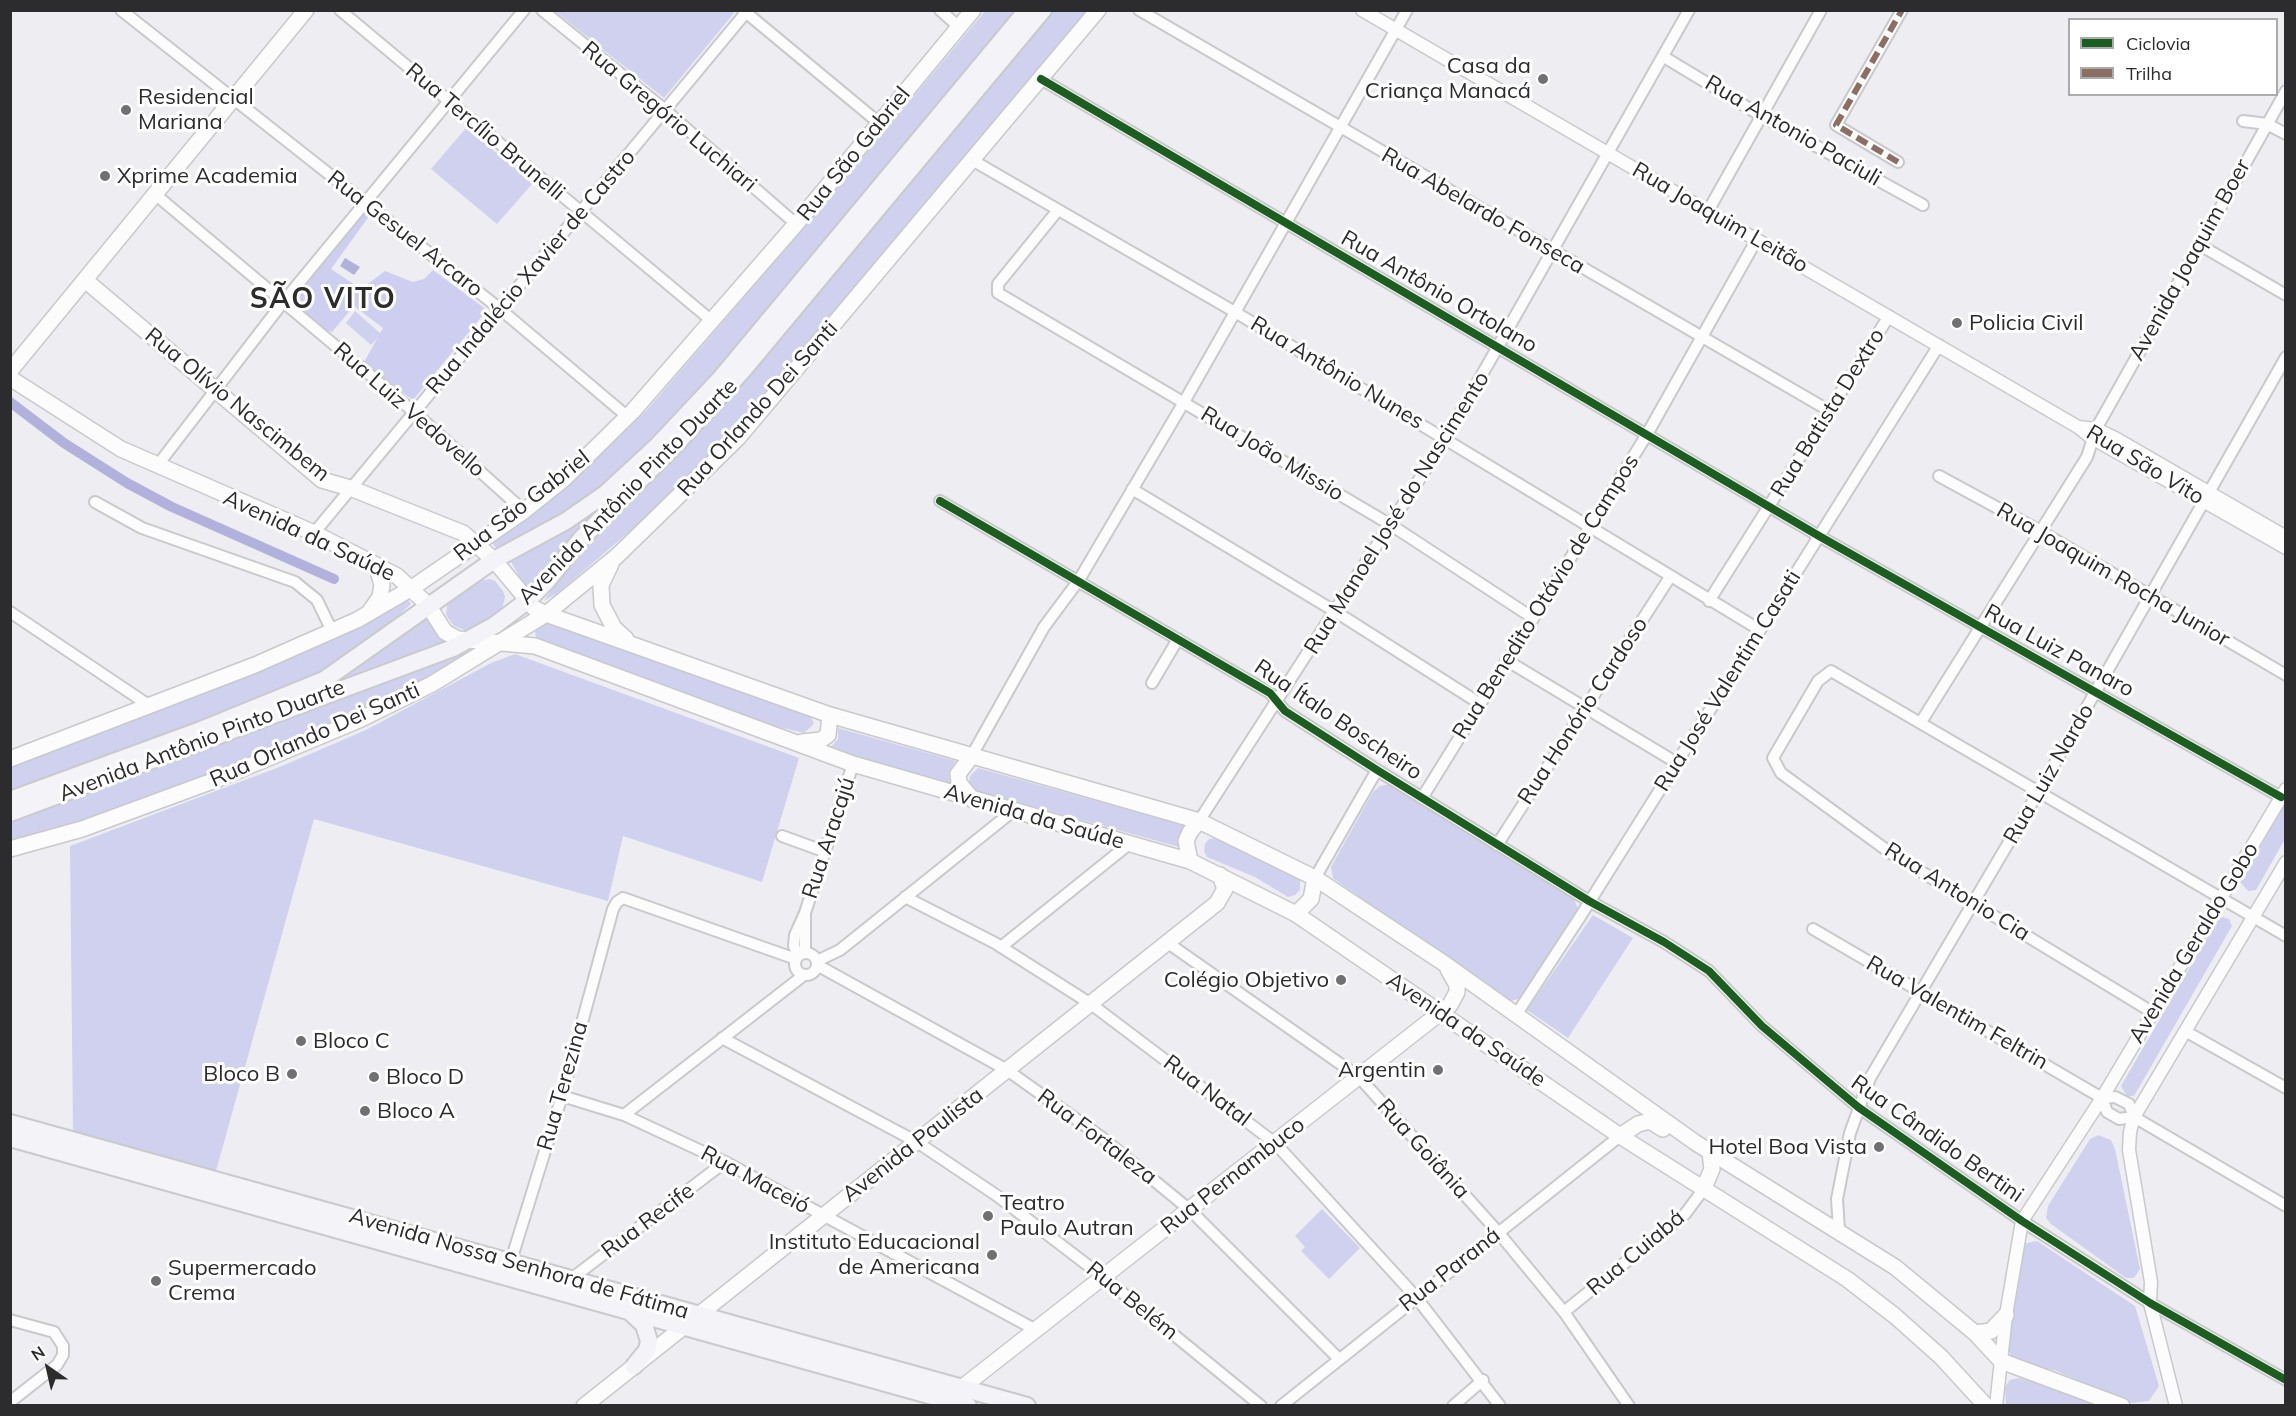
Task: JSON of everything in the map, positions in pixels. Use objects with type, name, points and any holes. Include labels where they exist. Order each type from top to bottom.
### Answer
[{"type":"main road","points":[[10,371],[306,10]]},
{"type":"main road","name":"Rua São Gabriel","points":[[13,754],[150,706],[332,631],[412,588],[524,511],[564,479],[628,417],[796,224],[973,10]]},
{"type":"main road","name":"Avenida Antônio Pinto Duarte","points":[[10,800],[308,688],[357,659],[428,605],[494,560],[586,508],[623,480],[720,379],[1027,10]]},
{"type":"main road","name":"Avenida Antônio Pinto Duarte","points":[[10,813],[466,641],[495,625],[527,601],[547,581],[581,539],[680,440],[744,369],[1043,10]]},
{"type":"main road","name":"Rua Orlando Dei Santi","points":[[10,849],[82,829],[275,757],[359,720],[432,684],[546,614],[617,556],[738,438],[1098,10]]},
{"type":"main road","name":"Rua Olívio Nascimbem","points":[[85,280],[322,480],[350,488],[448,525],[477,544],[494,560]]},
{"type":"main road","name":"Avenida da Saúde","points":[[10,378],[121,449],[314,533],[369,561],[412,588],[428,605],[445,632],[466,641],[535,646],[853,764],[1190,861],[1296,914],[1620,1136],[1846,1279],[1887,1310],[1941,1357],[1986,1406]]},
{"type":"main road","points":[[617,556],[604,574],[601,585],[602,605],[614,628],[636,646]]},
{"type":"main road","name":"Avenida da Saúde","points":[[494,560],[527,601],[546,614],[830,715],[1199,821],[1315,878],[1445,964],[1696,1143],[1895,1267],[1974,1334],[2001,1361],[2122,1406]]},
{"type":"main road","points":[[366,614],[380,597],[382,585],[378,571],[369,561]]},
{"type":"main road","points":[[793,741],[821,740],[828,735],[830,715]]},
{"type":"main road","points":[[971,757],[958,774],[959,783],[973,800]]},
{"type":"main road","points":[[1190,861],[1186,841],[1199,821]]},
{"type":"main road","name":"Avenida Paulista","points":[[584,1406],[1168,943],[1221,898],[1225,889],[1220,875]]},
{"type":"main road","points":[[1296,914],[1311,899],[1315,878]]},
{"type":"main road","name":"Rua Pernambuco","points":[[943,1403],[1450,1005],[1457,992],[1455,978],[1445,964]]},
{"type":"main road","points":[[1620,1136],[1638,1124],[1650,1121],[1687,1143],[1696,1143]]},
{"type":"main road","name":"Avenida Nossa Senhora de Fátima","points":[[10,1123],[509,1269],[627,1310],[943,1403],[968,1406]]},
{"type":"main road","name":"Avenida Nossa Senhora de Fátima","points":[[10,1138],[509,1269],[571,1280],[1027,1406]]},
{"type":"main road","points":[[1703,1190],[1712,1169],[1710,1152]]},
{"type":"main road","points":[[627,1310],[637,1317],[648,1333],[647,1350],[634,1365]]},
{"type":"main road","points":[[1974,1334],[1991,1331],[2006,1315]]},
{"type":"street","name":"Rua Gesuel Arcaro","points":[[121,10],[500,309],[628,417]]},
{"type":"street","name":"Rua Tercílio Brunelli","points":[[340,10],[712,321]]},
{"type":"street","points":[[157,466],[284,301],[524,10]]},
{"type":"street","name":"Rua Gregório Luchiari","points":[[542,10],[665,110],[796,224]]},
{"type":"street","points":[[940,10],[959,27]]},
{"type":"street","name":"Rua Abelardo Fonseca","points":[[1139,10],[1828,410]]},
{"type":"street","name":"Rua Joaquim Leitão","points":[[1362,10],[2078,426]]},
{"type":"street","points":[[971,757],[1048,620],[1079,580],[1184,402],[1407,10]]},
{"type":"street","name":"Rua Manoel José do Nascimento","points":[[1199,821],[1336,612],[1446,438],[1689,10]]},
{"type":"street","points":[[1708,211],[1821,10]]},
{"type":"street","points":[[1898,162],[1836,125],[1902,10]]},
{"type":"street","points":[[746,11],[879,123]]},
{"type":"street","name":"Rua Indalécio Xavier de Castro","points":[[314,533],[746,11]]},
{"type":"street","name":"Rua Antonio Paciuli","points":[[1664,57],[1760,115],[1923,205]]},
{"type":"street","name":"Rua Antônio Ortolano","points":[[1041,79],[1819,536]]},
{"type":"street","name":"Avenida Joaquim Boer","points":[[1921,722],[2087,457],[2094,434],[2198,244],[2286,91]]},
{"type":"street","points":[[2243,121],[2267,124],[2286,134]]},
{"type":"street","name":"Rua Antônio Nunes","points":[[972,160],[1235,312],[1760,630]]},
{"type":"street","name":"Rua Luiz Vedovello","points":[[156,195],[414,412],[524,511]]},
{"type":"street","name":"Rua João Missio","points":[[1058,210],[998,284],[998,292],[1005,299],[1391,525],[1533,618]]},
{"type":"street","name":"Rua Benedito Otávio de Campos","points":[[1422,798],[1647,436],[1757,239]]},
{"type":"street","points":[[2198,244],[2286,295]]},
{"type":"street","name":"Rua Batista Dextro","points":[[1709,601],[1889,316]]},
{"type":"street","name":"Rua José Valentim Casati","points":[[1516,1015],[1939,345]]},
{"type":"street","name":"Rua Luiz Nardo","points":[[1839,1230],[1837,1199],[1850,1133],[1870,1078],[2039,791],[2286,357]]},
{"type":"street","name":"Rua São Vito","points":[[2078,426],[2205,496],[2286,537]]},
{"type":"street","name":"Rua Joaquim Rocha Junior","points":[[1939,476],[2040,531],[2286,675]]},
{"type":"street","points":[[1132,489],[1336,612],[1479,703]]},
{"type":"street","name":"Rua São Vito","points":[[2205,496],[2286,548]]},
{"type":"street","name":"Rua Ítalo Boscheiro","points":[[940,501],[1270,693],[1285,711],[1589,901]]},
{"type":"street","points":[[95,502],[142,528],[295,582],[317,600],[332,631]]},
{"type":"street","name":"Rua Luiz Panaro","points":[[1819,536],[2096,692],[2283,793]]},
{"type":"street","name":"Rua Honório Cardoso","points":[[1497,845],[1670,577]]},
{"type":"street","points":[[10,612],[150,706]]},
{"type":"street","points":[[1152,683],[1178,639]]},
{"type":"street","points":[[1506,660],[1677,763]]},
{"type":"street","name":"Rua Antonio Cia","points":[[1921,722],[1831,671],[1818,681],[1773,758],[1781,773],[1864,834],[2152,1012]]},
{"type":"street","points":[[1921,722],[2286,936]]},
{"type":"street","name":"Rua Aracajú","points":[[805,963],[794,940],[826,852],[853,764]]},
{"type":"street","points":[[1315,878],[1377,770]]},
{"type":"street","name":"Avenida Geraldo Gobo","points":[[2022,1221],[2102,1098],[2283,793]]},
{"type":"street","points":[[624,1115],[772,1000],[805,963],[834,954],[1013,811]]},
{"type":"street","points":[[783,836],[826,852]]},
{"type":"street","points":[[1001,947],[1129,844]]},
{"type":"street","name":"Avenida Geraldo Gobo","points":[[2134,1117],[2286,862]]},
{"type":"street","name":"Rua Natal","points":[[905,897],[1001,947],[1091,1004],[1275,1143],[1416,1297],[1483,1380],[1500,1406]]},
{"type":"street","name":"Rua Fortaleza","points":[[623,898],[805,963],[1007,1070],[1101,1137],[1190,1210],[1339,1359]]},
{"type":"street","name":"Rua Terezina","points":[[509,1269],[562,1096],[613,909],[623,898]]},
{"type":"street","name":"Rua Cândido Bertini","points":[[1589,901],[1664,942],[1709,971],[1762,1026],[1858,1107],[2022,1221],[2150,1303],[2286,1380]]},
{"type":"street","name":"Rua Valentim Feltrin","points":[[1813,929],[2102,1098],[2115,1097],[2128,1104],[2134,1117],[2286,1206]]},
{"type":"street","name":"Rua Goiânia","points":[[1168,943],[1359,1077],[1498,1232],[1564,1312],[1626,1404]]},
{"type":"street","points":[[2186,1031],[2286,1088]]},
{"type":"street","name":"Rua Belém","points":[[722,1038],[917,1142],[996,1195],[1103,1277],[1261,1406]]},
{"type":"street","name":"Rua Maceió","points":[[562,1096],[624,1115],[725,1162],[1036,1330]]},
{"type":"street","name":"Rua Valentim Feltrin","points":[[2102,1098],[2107,1113],[2119,1119],[2134,1117]]},
{"type":"street","points":[[2134,1117],[2129,1150],[2151,1282],[2150,1303],[2176,1406]]},
{"type":"street","name":"Rua Paraná","points":[[1281,1406],[1620,1136]]},
{"type":"street","name":"Rua Recife","points":[[571,1280],[725,1162]]},
{"type":"street","name":"Rua Cuiabá","points":[[1564,1312],[1685,1214],[1703,1190]]},
{"type":"street","points":[[1817,1217],[1830,1214],[1837,1199]]},
{"type":"street","points":[[1996,1406],[2006,1315],[2022,1221]]},
{"type":"street","points":[[10,1320],[54,1332],[63,1346],[63,1355],[57,1365],[10,1402]]},
{"type":"street","points":[[1453,1406],[1483,1380]]},
{"type":"street","points":[[2163,1406],[2171,1392]]},
{"type":"shaded area","points":[[731,10],[734,13],[664,98],[555,11]]},
{"type":"shaded area","points":[[985,11],[1018,11],[715,377],[619,476],[562,516],[496,548],[492,543],[569,485],[646,411],[802,230]]},
{"type":"shaded area","points":[[1051,11],[1087,11],[751,412],[637,525],[559,592],[544,601],[567,566],[749,372]]},
{"type":"shaded area","points":[[466,128],[533,183],[497,224],[431,169]]},
{"type":"shaded area","points":[[366,212],[370,215],[331,269],[361,289],[385,271],[413,282],[424,279],[433,270],[487,310],[413,400],[363,364],[383,328],[354,306],[332,332],[325,330],[290,301]]},
{"type":"shaded area","points":[[345,258],[360,267],[354,275],[340,266]]},
{"type":"shaded area","points":[[355,311],[381,334],[371,345],[346,323]]},
{"type":"shaded area","points":[[604,503],[606,505],[530,588],[525,587],[509,558]]},
{"type":"shaded area","points":[[490,579],[495,581],[503,591],[505,597],[502,610],[472,629],[464,630],[453,625],[446,615],[448,600],[477,581]]},
{"type":"shaded area","points":[[407,598],[411,604],[366,645],[308,681],[11,794],[11,766]]},
{"type":"shaded area","points":[[428,617],[432,627],[444,641],[443,645],[316,692]]},
{"type":"shaded area","points":[[548,622],[607,640],[811,717],[814,724],[804,733],[778,727],[536,639],[535,630]]},
{"type":"shaded area","points":[[464,652],[466,655],[428,678],[356,714],[272,750],[83,820],[11,841],[11,818]]},
{"type":"shaded area","points":[[515,654],[799,758],[762,882],[623,836],[608,901],[314,819],[216,1171],[73,1131],[70,846],[282,766],[366,730],[491,663]]},
{"type":"shaded area","points":[[838,728],[956,761],[949,772],[950,785],[830,748],[838,739]]},
{"type":"shaded area","points":[[978,768],[1186,826],[1180,833],[1179,847],[973,790],[969,783],[970,776]]},
{"type":"shaded area","points":[[1390,784],[1574,899],[1578,909],[1521,998],[1511,1001],[1502,998],[1333,878],[1331,867],[1373,792],[1380,786]]},
{"type":"shaded area","points":[[2285,804],[2285,839],[2256,890],[2248,891],[2240,882]]},
{"type":"shaded area","points":[[1216,838],[1277,864],[1300,879],[1300,890],[1288,897],[1255,877],[1207,857],[1204,851],[1205,844],[1209,839]]},
{"type":"shaded area","points":[[1593,915],[1633,938],[1568,1038],[1527,1010]]},
{"type":"shaded area","points":[[2223,917],[2229,919],[2232,926],[2134,1096],[2127,1096],[2121,1086],[2218,919]]},
{"type":"shaded area","points":[[2098,1135],[2111,1140],[2115,1149],[2140,1269],[2134,1278],[2126,1278],[2046,1218],[2048,1206],[2090,1139]]},
{"type":"shaded area","points":[[1322,1209],[1360,1248],[1329,1279],[1301,1251],[1305,1247],[1295,1236]]},
{"type":"shaded area","points":[[2037,1241],[2135,1306],[2159,1386],[2149,1401],[2132,1403],[2054,1370],[2021,1365],[2011,1357],[2008,1346],[2020,1250],[2027,1243]]},
{"type":"shaded area","points":[[2019,1378],[2063,1389],[2106,1405],[2006,1405],[2005,1387],[2010,1380]]},
{"type":"waterway","points":[[10,402],[64,443],[127,483],[172,507],[334,579]]},
{"type":"marked path","points":[[1898,162],[1836,125],[1902,10]]},
{"type":"cycle path","points":[[1041,79],[1819,536],[2281,797]]},
{"type":"cycle path","points":[[940,501],[1270,693],[1285,711],[1377,770],[1589,901],[1664,942],[1709,971],[1762,1026],[1858,1107],[2022,1221],[2150,1303],[2286,1380]]},
{"type":"place","name":"Casa da Criança Manacá","points":[[1543,79]]},
{"type":"place","name":"Residencial Mariana","points":[[126,110]]},
{"type":"place","name":"Xprime Academia","points":[[105,176]]},
{"type":"place","name":"Policia Civil","points":[[1957,323]]},
{"type":"place","name":"Colégio Objetivo","points":[[1341,980]]},
{"type":"place","name":"Bloco C","points":[[301,1041]]},
{"type":"place","name":"Argentin","points":[[1438,1070]]},
{"type":"place","name":"Bloco B","points":[[292,1074]]},
{"type":"place","name":"Bloco D","points":[[374,1077]]},
{"type":"place","name":"Bloco A","points":[[365,1111]]},
{"type":"place","name":"Hotel Boa Vista","points":[[1879,1147]]},
{"type":"place","name":"Teatro Paulo Autran","points":[[988,1216]]},
{"type":"place","name":"Instituto Educacional de Americana","points":[[992,1255]]},
{"type":"place","name":"Supermercado Crema","points":[[156,1281]]},
{"type":"district","name":"SÃO VITO","points":[[323,300]]}]
